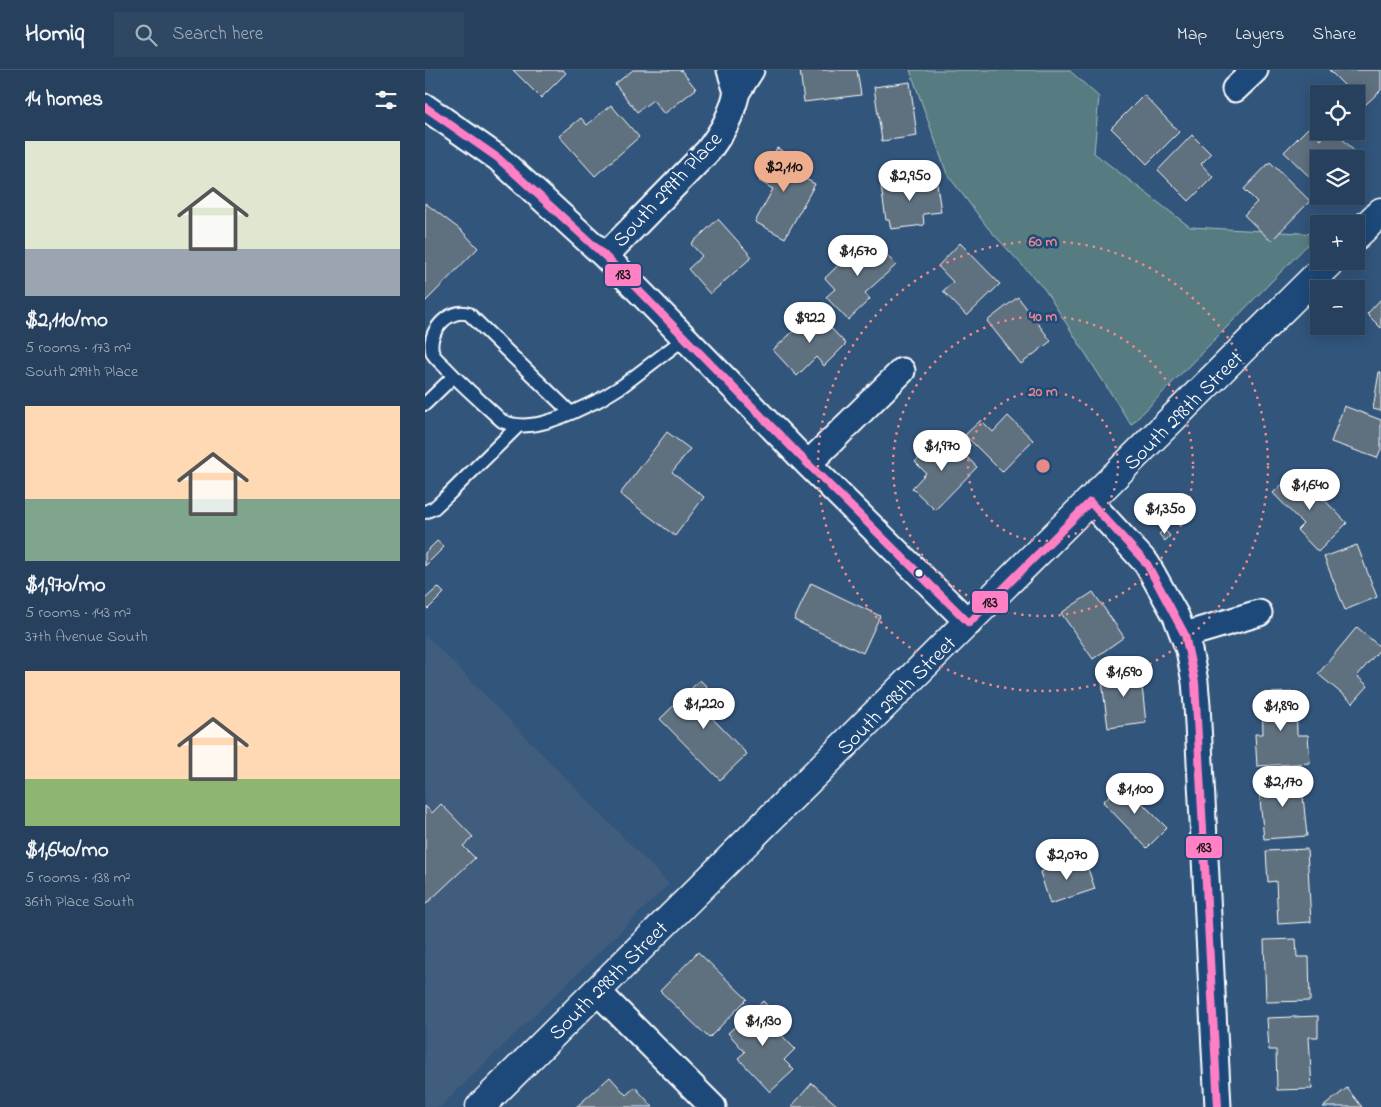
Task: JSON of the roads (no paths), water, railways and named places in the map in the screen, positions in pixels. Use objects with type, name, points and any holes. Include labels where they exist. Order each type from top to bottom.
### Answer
[{"type":"street","name":"South 299th Place","points":[[605,256],[708,151],[723,132],[729,120],[733,81],[751,70]]},
{"type":"street","points":[[1235,89],[1255,70]]},
{"type":"street","points":[[425,107],[498,158],[605,256],[808,464],[969,623]]},
{"type":"street","points":[[1365,227],[1381,212]]},
{"type":"street","name":"South 298th Street","points":[[480,1107],[1322,270]]},
{"type":"street","points":[[808,464],[901,371]]},
{"type":"street","points":[[1090,502],[1147,564],[1185,635],[1193,668],[1197,704],[1218,1107]]},
{"type":"street","points":[[1185,635],[1259,613]]},
{"type":"street","points":[[597,991],[713,1107]]},
{"type":"lane","points":[[571,413],[469,314],[462,312],[454,313],[443,319],[435,329],[429,354],[502,421],[512,426],[554,420],[571,413],[599,400],[622,386],[685,338]]},
{"type":"lane","points":[[425,404],[453,376]]},
{"type":"lane","points":[[425,512],[434,508],[518,426]]}]
